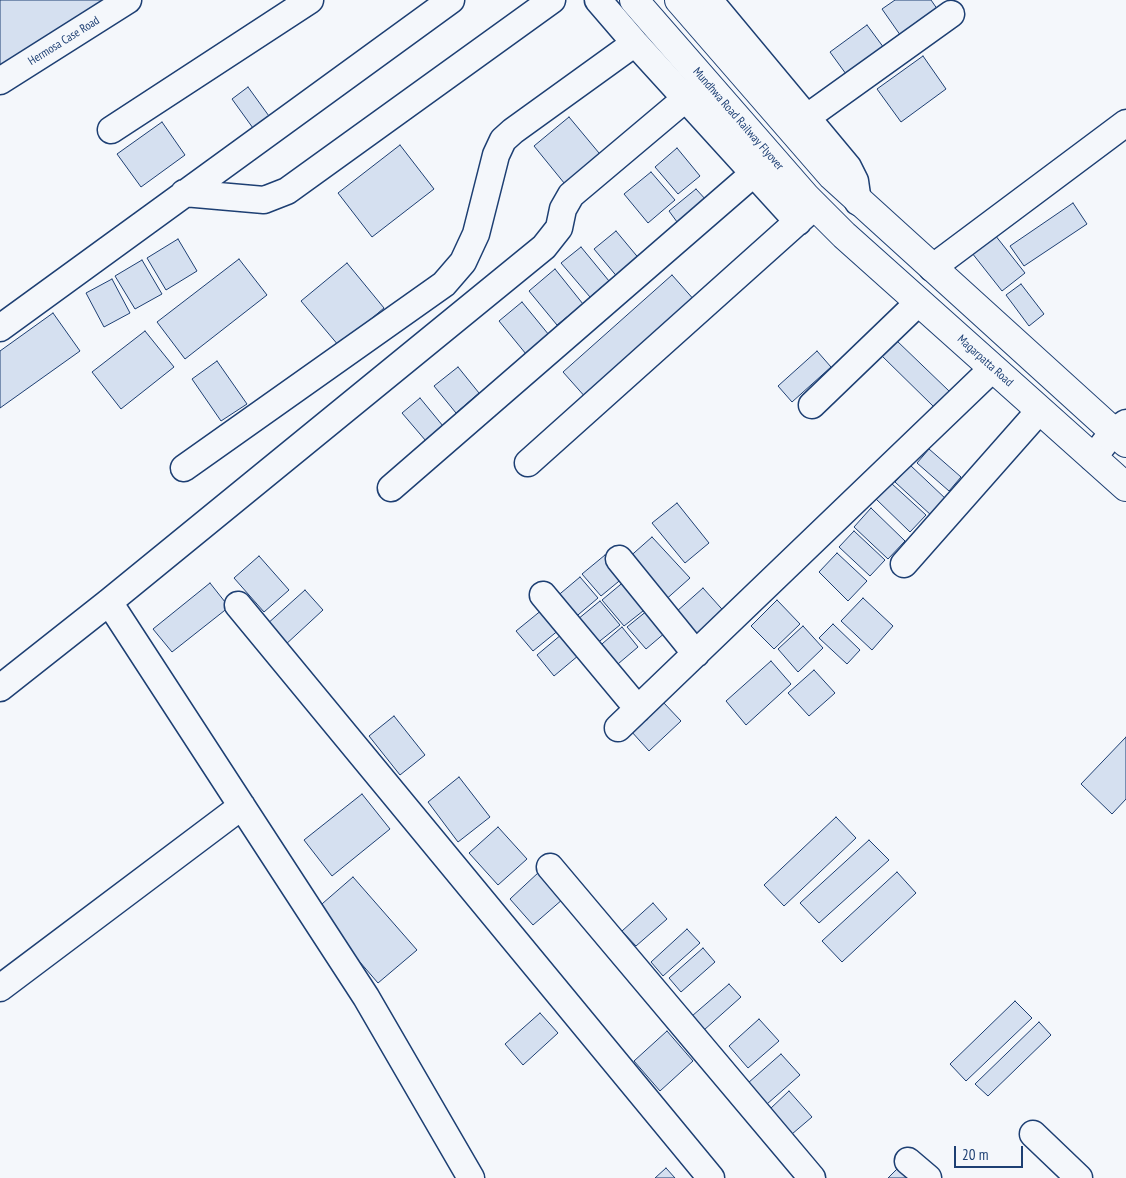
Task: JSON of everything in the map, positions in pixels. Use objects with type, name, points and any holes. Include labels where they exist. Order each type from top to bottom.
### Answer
[{"type":"highway","name":"Mundhwa Road Railway Flyover","points":[[634,0],[806,208],[844,235]]},
{"type":"highway","points":[[679,0],[832,176],[858,202],[1122,433]]},
{"type":"highway","name":"Magarpatta Road","points":[[844,235],[1126,487]]},
{"type":"street","name":"Hermosa Case Road","points":[[0,81],[128,0]]},
{"type":"street","points":[[111,130],[310,0]]},
{"type":"street","points":[[0,328],[451,0]]},
{"type":"street","points":[[184,193],[264,200],[287,191],[552,0]]},
{"type":"street","points":[[528,463],[806,208],[753,174],[598,0]]},
{"type":"street","points":[[709,0],[848,167],[855,181],[858,202]]},
{"type":"street","points":[[806,118],[951,14]]},
{"type":"street","points":[[184,468],[444,284],[463,262],[476,234],[496,155],[503,140],[513,130],[635,43]]},
{"type":"street","points":[[0,688],[109,602],[544,247],[558,228],[563,209],[571,195],[685,99]]},
{"type":"street","points":[[932,268],[1126,123]]},
{"type":"street","points":[[391,488],[753,174]]},
{"type":"street","points":[[812,405],[919,302]]},
{"type":"street","points":[[618,728],[993,368]]},
{"type":"street","points":[[904,564],[1040,410]]},
{"type":"street","points":[[1093,458],[1122,433]]},
{"type":"street","points":[[619,559],[696,654]]},
{"type":"street","points":[[543,595],[638,709]]},
{"type":"street","points":[[109,602],[366,997],[471,1178]]},
{"type":"street","points":[[238,605],[711,1178]]},
{"type":"street","points":[[0,988],[242,806]]},
{"type":"street","points":[[550,867],[812,1178]]},
{"type":"street","points":[[1033,1134],[1079,1178]]},
{"type":"street","points":[[908,1160],[928,1178]]},
{"type":"building","points":[[0,0],[111,0],[0,71]]},
{"type":"building","points":[[895,0],[931,0],[940,13],[903,39],[882,9]]},
{"type":"building","points":[[867,25],[884,48],[846,74],[830,52]]},
{"type":"building","points":[[923,56],[946,89],[901,122],[877,89]]},
{"type":"building","points":[[248,87],[274,123],[258,135],[232,99]]},
{"type":"building","points":[[569,117],[604,159],[569,189],[534,146]]},
{"type":"building","points":[[162,122],[185,155],[141,187],[117,154]]},
{"type":"building","points":[[400,145],[434,189],[372,237],[338,193]]},
{"type":"building","points":[[677,148],[700,176],[678,194],[655,167]]},
{"type":"building","points":[[651,172],[675,200],[648,223],[624,194]]},
{"type":"building","points":[[696,189],[707,201],[680,226],[669,211]]},
{"type":"building","points":[[1073,203],[1087,224],[1024,266],[1010,246]]},
{"type":"building","points":[[616,231],[641,261],[619,279],[594,249]]},
{"type":"building","points":[[995,235],[1025,273],[1002,291],[972,253]]},
{"type":"building","points":[[178,239],[197,271],[166,290],[147,258]]},
{"type":"building","points":[[581,247],[609,281],[590,297],[561,263]]},
{"type":"building","points":[[239,259],[267,295],[185,359],[157,322]]},
{"type":"building","points":[[142,260],[162,294],[135,309],[115,276]]},
{"type":"building","points":[[347,263],[384,308],[339,346],[301,301]]},
{"type":"building","points":[[555,269],[583,304],[557,325],[529,291]]},
{"type":"building","points":[[672,275],[696,302],[587,399],[563,372]]},
{"type":"building","points":[[112,279],[130,313],[104,327],[86,293]]},
{"type":"building","points":[[1021,284],[1044,314],[1029,326],[1006,295]]},
{"type":"building","points":[[522,302],[549,335],[526,354],[499,321]]},
{"type":"building","points":[[53,313],[80,351],[0,408],[0,351]]},
{"type":"building","points":[[145,331],[174,367],[121,409],[92,372]]},
{"type":"building","points":[[896,340],[949,391],[934,407],[881,355]]},
{"type":"building","points":[[817,351],[831,367],[792,402],[778,386]]},
{"type":"building","points":[[217,361],[247,404],[221,421],[192,379]]},
{"type":"building","points":[[458,367],[479,393],[456,413],[434,386]]},
{"type":"building","points":[[420,398],[443,426],[426,441],[402,413]]},
{"type":"building","points":[[929,449],[961,477],[949,491],[917,463]]},
{"type":"building","points":[[910,465],[947,500],[932,516],[895,482]]},
{"type":"building","points":[[891,483],[926,515],[910,532],[876,499]]},
{"type":"building","points":[[677,503],[709,543],[685,563],[652,523]]},
{"type":"building","points":[[871,508],[905,541],[888,559],[854,527]]},
{"type":"building","points":[[854,531],[885,560],[870,576],[839,547]]},
{"type":"building","points":[[652,537],[690,578],[663,602],[626,560]]},
{"type":"building","points":[[837,553],[867,581],[848,601],[819,572]]},
{"type":"building","points":[[605,555],[624,577],[601,596],[582,574]]},
{"type":"building","points":[[259,556],[289,590],[264,612],[234,578]]},
{"type":"building","points":[[580,577],[598,598],[572,620],[555,598]]},
{"type":"building","points":[[626,580],[648,607],[624,626],[602,600]]},
{"type":"building","points":[[210,583],[229,607],[172,652],[153,629]]},
{"type":"building","points":[[703,588],[729,617],[702,642],[676,612]]},
{"type":"building","points":[[305,590],[323,610],[284,646],[266,625]]},
{"type":"building","points":[[863,598],[893,626],[872,650],[841,621]]},
{"type":"building","points":[[777,600],[800,624],[774,649],[751,626]]},
{"type":"building","points":[[600,601],[620,625],[591,648],[572,624]]},
{"type":"building","points":[[548,605],[565,625],[533,651],[516,631]]},
{"type":"building","points":[[648,610],[666,632],[646,649],[627,627]]},
{"type":"building","points":[[833,624],[860,650],[847,664],[819,638]]},
{"type":"building","points":[[803,626],[823,648],[798,672],[778,649]]},
{"type":"building","points":[[622,627],[638,647],[612,669],[596,649]]},
{"type":"building","points":[[568,629],[585,650],[554,676],[537,655]]},
{"type":"building","points":[[771,661],[791,684],[746,725],[726,701]]},
{"type":"building","points":[[814,670],[835,693],[809,716],[788,693]]},
{"type":"building","points":[[663,702],[681,721],[649,751],[631,731]]},
{"type":"building","points":[[394,716],[425,755],[400,775],[369,736]]},
{"type":"building","points":[[1126,737],[1126,799],[1112,814],[1081,784]]},
{"type":"building","points":[[459,777],[490,817],[458,842],[428,802]]},
{"type":"building","points":[[362,794],[390,829],[332,876],[304,840]]},
{"type":"building","points":[[836,817],[856,838],[784,906],[764,885]]},
{"type":"building","points":[[498,827],[527,859],[498,885],[469,853]]},
{"type":"building","points":[[869,840],[889,860],[819,923],[800,903]]},
{"type":"building","points":[[539,872],[563,899],[533,925],[510,899]]},
{"type":"building","points":[[897,872],[916,893],[842,962],[822,941]]},
{"type":"building","points":[[353,877],[417,950],[378,983],[315,910]]},
{"type":"building","points":[[653,903],[667,919],[636,946],[622,931]]},
{"type":"building","points":[[687,929],[700,943],[663,976],[651,962]]},
{"type":"building","points":[[703,948],[715,962],[681,992],[669,978]]},
{"type":"building","points":[[729,984],[741,997],[704,1030],[692,1016]]},
{"type":"building","points":[[1015,1001],[1032,1018],[966,1081],[950,1064]]},
{"type":"building","points":[[540,1013],[558,1033],[523,1065],[505,1044]]},
{"type":"building","points":[[759,1019],[779,1041],[748,1068],[729,1046]]},
{"type":"building","points":[[1039,1022],[1051,1035],[988,1096],[975,1084]]},
{"type":"building","points":[[667,1031],[693,1061],[660,1091],[634,1061]]},
{"type":"building","points":[[781,1054],[800,1075],[767,1104],[748,1083]]},
{"type":"building","points":[[789,1091],[812,1117],[792,1134],[770,1109]]},
{"type":"building","points":[[899,1167],[909,1178],[888,1178]]},
{"type":"building","points":[[666,1168],[675,1178],[655,1178]]}]
